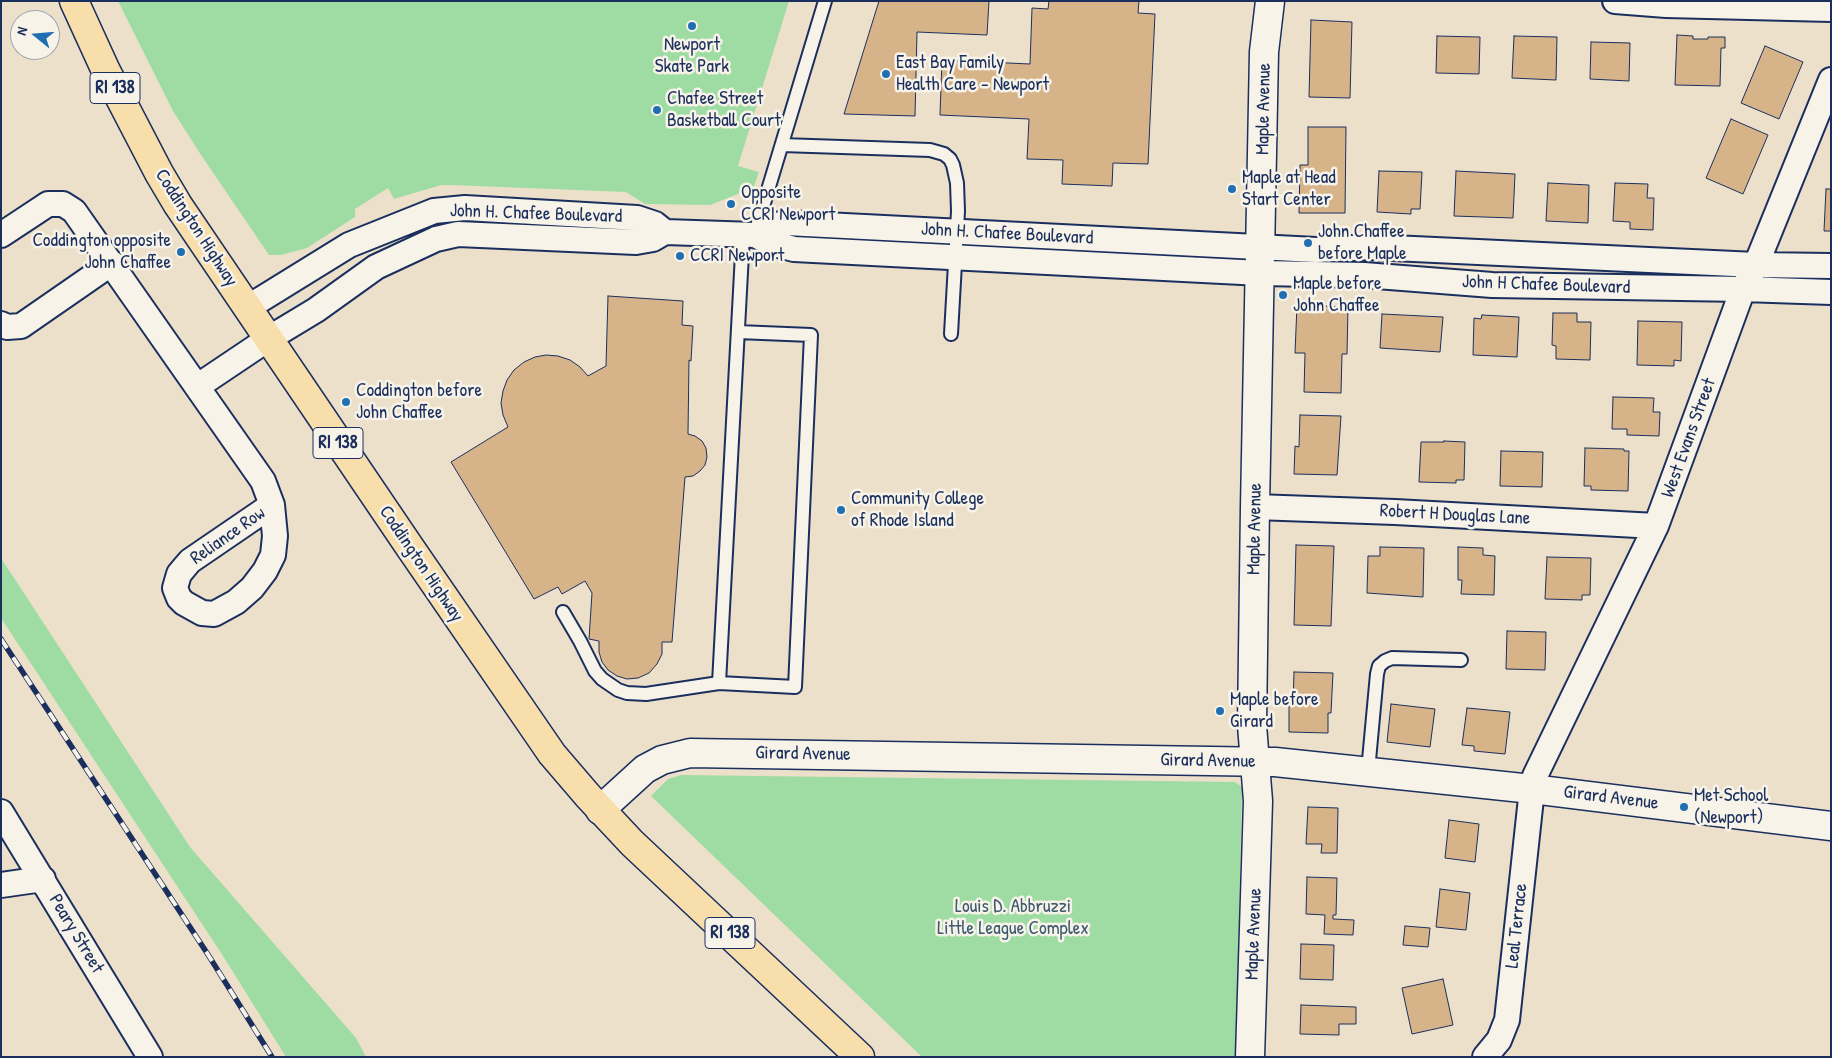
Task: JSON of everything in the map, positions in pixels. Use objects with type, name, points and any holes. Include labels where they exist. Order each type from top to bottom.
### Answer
[{"type":"highway","name":"Coddington Highway","points":[[74,1],[98,54],[159,173],[184,214],[526,718],[561,766],[632,843],[860,1057]]},
{"type":"street","name":"Maple Avenue","points":[[1250,1057],[1258,801],[1252,725],[1255,507],[1264,52],[1270,1]]},
{"type":"street","points":[[1615,1],[1666,5],[1831,9]]},
{"type":"street","name":"West Evans Street","points":[[1532,789],[1539,766],[1656,526],[1743,289],[1756,265],[1831,80]]},
{"type":"street","name":"Reliance Row","points":[[1,235],[42,206],[55,202],[63,204],[74,211],[263,481],[272,505],[275,536],[273,555],[265,571],[252,588],[236,602],[214,614],[202,613],[184,603],[179,598],[175,588],[179,574],[190,561],[272,505]]},
{"type":"street","name":"John H. Chafee Boulevard","points":[[248,308],[349,245],[434,211],[465,208],[637,218],[655,224],[665,232]]},
{"type":"street","name":"John H. Chafee Boulevard","points":[[749,235],[771,226],[786,223],[957,232],[1261,260]]},
{"type":"street","name":"John H. Chafee Boulevard","points":[[268,339],[316,310],[376,267],[436,238],[458,234],[636,242],[653,239],[665,232],[749,235],[777,246],[794,249],[955,257],[1261,260]]},
{"type":"street","name":"John H Chafee Boulevard","points":[[1261,260],[1316,250],[1371,247],[1756,265],[1831,266]]},
{"type":"street","name":"John H Chafee Boulevard","points":[[1261,260],[1364,275],[1492,285],[1831,292]]},
{"type":"street","points":[[1,324],[7,327],[14,327],[28,322],[112,263]]},
{"type":"street","points":[[198,386],[268,339]]},
{"type":"street","name":"Robert H Douglas Lane","points":[[1255,507],[1656,526]]},
{"type":"street","name":"Girard Avenue","points":[[600,810],[653,764],[671,757],[690,753],[1295,763],[1532,789],[1831,826]]},
{"type":"street","name":"Leal Terrace","points":[[1485,1057],[1500,1040],[1507,1020],[1532,789]]},
{"type":"street","name":"Peary Street","points":[[1,812],[43,878],[150,1057]]},
{"type":"street","points":[[1,885],[43,878]]},
{"type":"lane","points":[[720,684],[738,332],[749,235],[782,145],[825,1]]},
{"type":"lane","points":[[782,145],[930,150],[944,154],[953,165],[957,183],[957,232],[951,334]]},
{"type":"lane","points":[[563,612],[595,671],[602,679],[618,690],[627,693],[646,694],[720,684],[796,687],[811,335],[738,332]]},
{"type":"lane","points":[[1368,771],[1379,666],[1392,658],[1461,660]]},
{"type":"green space","points":[[118,1],[789,1],[738,166],[759,172],[753,189],[745,186],[738,194],[710,205],[645,204],[626,192],[451,185],[441,185],[394,199],[388,188],[355,209],[355,217],[307,248],[281,255],[269,255],[173,111]]},
{"type":"green space","points":[[1,558],[190,847],[356,1038],[366,1057],[286,1057],[223,956],[1,618]]},
{"type":"green space","name":"Louis D. Abbruzzi Little League Complex","points":[[681,775],[1235,782],[1242,787],[1236,1057],[922,1057],[651,796],[668,779]]},
{"type":"building","name":"East Bay Family Health Care - Newport","points":[[879,1],[989,1],[987,35],[917,32],[915,116],[844,114]]},
{"type":"building","points":[[1049,1],[1139,1],[1138,13],[1155,14],[1148,164],[1113,163],[1112,186],[1062,184],[1063,160],[1027,159],[1029,119],[940,115],[942,60],[1030,64],[1032,8],[1048,9]]},
{"type":"building","points":[[1311,20],[1352,22],[1350,98],[1309,97]]},
{"type":"building","points":[[1677,35],[1693,36],[1693,39],[1725,37],[1725,48],[1721,48],[1720,86],[1675,85]]},
{"type":"building","points":[[1437,36],[1480,37],[1479,74],[1436,73]]},
{"type":"building","points":[[1514,36],[1557,37],[1556,80],[1512,78]]},
{"type":"building","points":[[1591,42],[1630,43],[1629,81],[1590,79]]},
{"type":"building","points":[[1765,46],[1803,62],[1779,119],[1741,103]]},
{"type":"building","points":[[1731,119],[1768,135],[1743,194],[1706,178]]},
{"type":"building","points":[[1308,127],[1346,127],[1345,213],[1299,213],[1300,165],[1308,165]]},
{"type":"building","points":[[1379,171],[1422,172],[1420,209],[1411,209],[1411,214],[1377,212]]},
{"type":"building","points":[[1456,171],[1515,174],[1513,218],[1454,216]]},
{"type":"building","points":[[1548,183],[1589,185],[1588,223],[1546,221]]},
{"type":"building","points":[[1615,183],[1648,184],[1647,198],[1654,198],[1653,230],[1630,229],[1630,222],[1613,221]]},
{"type":"building","points":[[1826,189],[1831,189],[1831,231],[1824,231]]},
{"type":"building","points":[[608,296],[683,301],[682,325],[693,326],[691,361],[689,360],[688,434],[702,441],[706,448],[707,457],[705,465],[700,471],[693,476],[685,477],[672,642],[662,642],[662,654],[657,664],[649,673],[638,678],[627,679],[617,676],[608,670],[602,662],[599,652],[599,641],[589,639],[592,593],[585,581],[562,594],[558,587],[534,599],[451,462],[508,427],[501,403],[503,391],[507,380],[514,370],[524,362],[546,355],[558,356],[570,360],[588,376],[606,366]]},
{"type":"building","points":[[1297,305],[1348,307],[1347,354],[1342,354],[1341,393],[1304,392],[1305,353],[1295,353]]},
{"type":"building","points":[[1553,313],[1577,313],[1577,322],[1591,322],[1590,360],[1556,359],[1556,346],[1552,345]]},
{"type":"building","points":[[1382,314],[1443,317],[1440,352],[1380,348]]},
{"type":"building","points":[[1482,315],[1519,317],[1517,357],[1473,355],[1474,318],[1481,319]]},
{"type":"building","points":[[1638,321],[1682,322],[1681,361],[1674,360],[1674,366],[1637,365]]},
{"type":"building","points":[[1613,397],[1654,398],[1653,412],[1660,412],[1659,436],[1627,435],[1627,429],[1612,429]]},
{"type":"building","points":[[1300,415],[1341,416],[1337,475],[1294,474],[1295,446],[1299,447]]},
{"type":"building","points":[[1421,442],[1465,442],[1464,480],[1456,480],[1456,483],[1419,482]]},
{"type":"building","points":[[1585,448],[1624,449],[1624,451],[1629,451],[1628,491],[1591,490],[1591,486],[1584,486]]},
{"type":"building","points":[[1501,451],[1543,452],[1542,487],[1500,486]]},
{"type":"building","points":[[1296,545],[1334,546],[1331,626],[1294,625]]},
{"type":"building","points":[[1380,547],[1424,548],[1423,597],[1367,593],[1368,556],[1380,556]]},
{"type":"building","points":[[1458,547],[1483,548],[1483,555],[1495,556],[1494,595],[1461,594],[1462,580],[1458,580]]},
{"type":"building","points":[[1547,557],[1591,558],[1590,595],[1582,595],[1582,600],[1545,599]]},
{"type":"building","points":[[1507,631],[1546,632],[1545,670],[1506,669]]},
{"type":"building","points":[[1294,672],[1333,673],[1331,713],[1328,713],[1328,733],[1289,732],[1289,705],[1293,706]]},
{"type":"building","points":[[1391,704],[1435,709],[1430,747],[1387,742]]},
{"type":"building","points":[[1467,708],[1510,712],[1505,754],[1474,751],[1474,746],[1462,745]]},
{"type":"building","points":[[1308,807],[1338,808],[1337,853],[1321,853],[1322,844],[1306,844]]},
{"type":"building","points":[[1449,820],[1479,824],[1475,862],[1445,858]]},
{"type":"building","points":[[1307,877],[1337,878],[1336,915],[1333,915],[1333,919],[1354,920],[1353,935],[1324,934],[1325,915],[1306,914]]},
{"type":"building","points":[[1440,889],[1470,893],[1466,930],[1436,927]]},
{"type":"building","points":[[1405,926],[1430,928],[1428,947],[1403,945]]},
{"type":"building","points":[[1301,944],[1334,945],[1333,980],[1300,979]]},
{"type":"building","points":[[1443,979],[1453,1025],[1412,1034],[1402,988]]},
{"type":"building","points":[[1301,1005],[1356,1007],[1356,1024],[1339,1024],[1339,1035],[1300,1034]]},
{"type":"railway","points":[[1,639],[207,953],[272,1057]]},
{"type":"place","name":"Newport Skate Park","points":[[692,26]]},
{"type":"place","name":"East Bay Family Health Care - Newport","points":[[886,74]]},
{"type":"place","name":"Chafee Street Basketball Court","points":[[657,110]]},
{"type":"place","name":"Maple at Head Start Center","points":[[1232,189]]},
{"type":"place","name":"Opposite CCRI Newport","points":[[731,204]]},
{"type":"place","name":"John Chaffee before Maple","points":[[1308,243]]},
{"type":"place","name":"Coddington opposite John Chaffee","points":[[181,252]]},
{"type":"place","name":"CCRI Newport","points":[[680,256]]},
{"type":"place","name":"Maple before John Chaffee","points":[[1283,295]]},
{"type":"place","name":"Coddington before John Chaffee","points":[[346,402]]},
{"type":"place","name":"Community College of Rhode Island","points":[[841,510]]},
{"type":"place","name":"Maple before Girard","points":[[1220,711]]},
{"type":"place","name":"Met School (Newport)","points":[[1684,807]]}]
